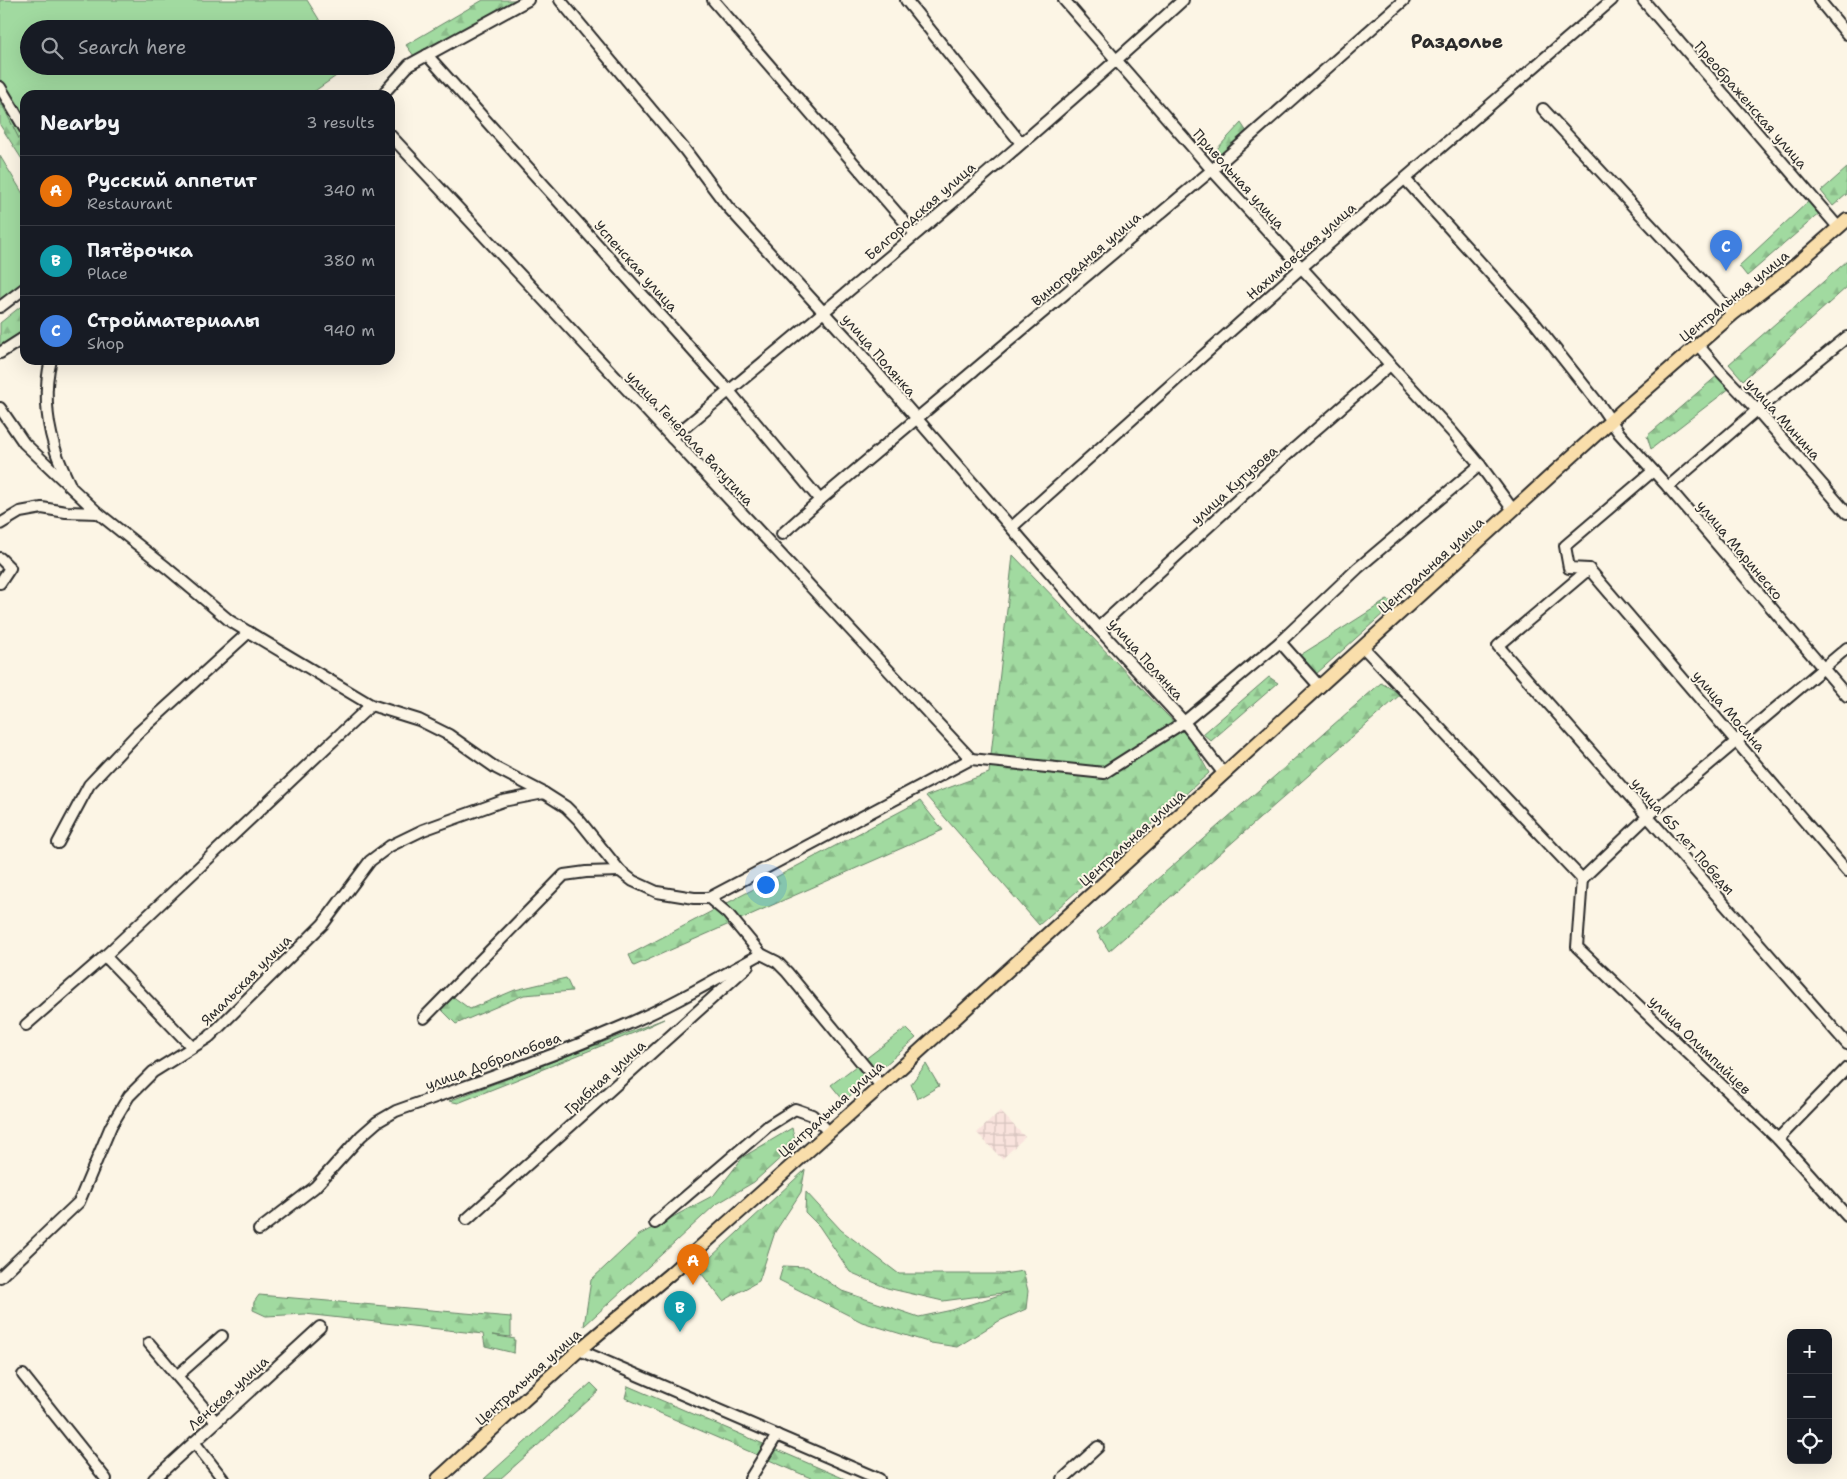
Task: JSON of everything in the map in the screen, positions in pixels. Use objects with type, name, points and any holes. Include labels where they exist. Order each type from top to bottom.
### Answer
[{"type":"main road","name":"Центральная улица","points":[[438,1479],[579,1350],[678,1267],[881,1086],[1611,422],[1733,314],[1810,253],[1843,224]]},
{"type":"street","points":[[386,90],[409,65],[528,0]]},
{"type":"street","name":"улица Полянка","points":[[560,0],[685,150],[727,206],[824,313],[1098,628],[1184,722],[1224,774]]},
{"type":"street","points":[[714,0],[915,234]]},
{"type":"street","points":[[906,0],[1021,143]]},
{"type":"street","name":"Привольная улица","points":[[1064,0],[1212,170],[1453,433],[1480,465],[1513,510]]},
{"type":"street","name":"Белгородская улица","points":[[672,438],[824,313],[1116,61],[1183,0]]},
{"type":"street","name":"Виноградная улица","points":[[782,534],[1212,170],[1404,0]]},
{"type":"street","name":"Нахимовская улица","points":[[1012,527],[1302,268],[1612,0]]},
{"type":"street","name":"Преображенская улица","points":[[1643,0],[1843,224]]},
{"type":"street","points":[[1819,0],[1847,34]]},
{"type":"street","name":"Успенская улица","points":[[427,55],[729,390],[820,500]]},
{"type":"street","points":[[0,87],[20,121]]},
{"type":"street","points":[[1543,109],[1733,314]]},
{"type":"street","name":"улица Генерала Ватутина","points":[[395,140],[971,759]]},
{"type":"street","points":[[1405,178],[1534,322],[1611,422]]},
{"type":"street","points":[[0,308],[20,292]]},
{"type":"street","points":[[1668,486],[1847,337]]},
{"type":"street","points":[[0,353],[20,340]]},
{"type":"street","name":"улица Минина","points":[[1698,345],[1847,513]]},
{"type":"street","points":[[50,365],[47,375],[48,409],[54,445],[71,488]]},
{"type":"street","name":"улица Кутузова","points":[[1098,628],[1281,460],[1390,365]]},
{"type":"street","points":[[1,414],[24,443],[98,513],[230,621],[371,705],[419,720],[449,735],[496,768],[544,793],[566,807],[579,820],[620,871],[633,881],[657,892],[694,898],[709,898],[971,759],[1104,773],[1184,722],[1280,642],[1358,568],[1480,465]]},
{"type":"street","name":"улица Маринеско","points":[[1611,422],[1847,696]]},
{"type":"street","points":[[1589,569],[1569,568],[1565,546],[1653,471]]},
{"type":"street","points":[[0,524],[20,512],[42,508],[66,512],[98,513]]},
{"type":"street","points":[[0,558],[10,568],[0,583]]},
{"type":"street","name":"улица 65 лет Победы","points":[[1589,569],[1498,646],[1847,1044]]},
{"type":"street","name":"улица Мосина","points":[[1589,569],[1738,741],[1847,871]]},
{"type":"street","points":[[58,843],[89,785],[138,733],[249,632]]},
{"type":"street","points":[[1280,642],[1320,687]]},
{"type":"street","points":[[1363,647],[1582,879],[1648,816],[1847,648]]},
{"type":"street","points":[[26,1024],[105,956],[371,705]]},
{"type":"street","name":"Ямальская улица","points":[[0,1277],[79,1202],[111,1126],[129,1096],[153,1072],[209,1036],[323,924],[370,861],[390,846],[423,830],[503,801],[544,793]]},
{"type":"street","points":[[424,1018],[564,875],[620,871]]},
{"type":"street","name":"улица Олимпийцев","points":[[1582,879],[1577,947],[1778,1139],[1847,1216]]},
{"type":"street","points":[[709,898],[728,914],[761,954],[777,962],[787,972],[881,1086]]},
{"type":"street","name":"Грибная улица","points":[[467,1219],[761,954]]},
{"type":"street","name":"улица Добролюбова","points":[[259,1230],[315,1187],[361,1136],[378,1122],[396,1111],[625,1026],[694,992],[761,954]]},
{"type":"street","points":[[105,956],[192,1047]]},
{"type":"street","points":[[1778,1139],[1847,1068]]},
{"type":"street","points":[[655,1223],[768,1126],[795,1109],[812,1115],[829,1132]]},
{"type":"street","name":"Ленская улица","points":[[154,1479],[320,1327]]},
{"type":"street","points":[[178,1376],[222,1336]]},
{"type":"street","points":[[149,1343],[216,1422]]},
{"type":"street","points":[[579,1350],[879,1479]]},
{"type":"street","points":[[23,1375],[106,1479]]},
{"type":"street","points":[[750,1479],[777,1435]]},
{"type":"street","points":[[194,1442],[223,1479]]},
{"type":"street","points":[[1063,1479],[1098,1447]]},
{"type":"shaded area","points":[[1000,1111],[1025,1137],[1002,1159],[977,1133]]},
{"type":"green space","points":[[0,0],[307,0],[319,20],[20,20],[20,75],[338,75],[316,90],[20,90],[20,144],[0,109]]},
{"type":"green space","points":[[483,0],[515,0],[414,56],[406,45]]},
{"type":"green space","points":[[0,100],[20,141],[20,156],[0,125]]},
{"type":"green space","points":[[1241,123],[1247,132],[1221,155],[1216,150]]},
{"type":"green space","points":[[0,156],[20,189],[20,285],[0,299]]},
{"type":"green space","points":[[1847,168],[1847,194],[1833,206],[1821,191]]},
{"type":"green space","points":[[1810,200],[1821,212],[1747,276],[1739,266]]},
{"type":"green space","points":[[1847,261],[1847,287],[1743,380],[1729,364]]},
{"type":"green space","points":[[20,307],[20,334],[0,347],[0,323]]},
{"type":"green space","points":[[1718,375],[1730,388],[1651,449],[1647,436]]},
{"type":"green space","points":[[1013,555],[1191,740],[1209,773],[1039,925],[926,796],[989,773]]},
{"type":"green space","points":[[1387,600],[1395,603],[1315,675],[1299,656]]},
{"type":"green space","points":[[1269,677],[1278,683],[1211,741],[1203,734]]},
{"type":"green space","points":[[1381,683],[1401,694],[1109,951],[1097,932]]},
{"type":"green space","points":[[920,801],[943,830],[634,966],[629,955]]},
{"type":"green space","points":[[566,978],[572,991],[524,995],[456,1024],[440,1008],[448,993],[470,1009],[515,990]]},
{"type":"green space","points":[[664,1019],[458,1103],[449,1101]]},
{"type":"green space","points":[[906,1028],[916,1038],[844,1101],[831,1085]]},
{"type":"green space","points":[[926,1064],[939,1086],[917,1099],[911,1084]]},
{"type":"green space","points":[[792,1128],[796,1144],[754,1182],[715,1205],[584,1326],[591,1280],[639,1235],[714,1195],[743,1157]]},
{"type":"green space","points":[[805,1170],[801,1192],[775,1232],[759,1281],[723,1301],[698,1269]]},
{"type":"green space","points":[[806,1192],[841,1230],[899,1274],[1003,1274],[1023,1271],[1028,1291],[1026,1309],[999,1321],[957,1347],[931,1343],[862,1322],[779,1280],[783,1266],[807,1267],[842,1291],[919,1317],[952,1310],[1009,1292],[943,1301],[887,1288],[850,1272],[819,1226],[805,1212]]},
{"type":"green space","points":[[259,1295],[511,1317],[511,1337],[492,1335],[515,1339],[514,1353],[485,1346],[483,1334],[305,1314],[266,1316],[253,1310],[254,1302]]},
{"type":"green space","points":[[591,1383],[599,1391],[500,1479],[484,1479]]},
{"type":"green space","points":[[628,1386],[845,1479],[813,1479],[625,1398]]},
{"type":"place","name":"Стройматериалы","points":[[1726,271]]},
{"type":"place","name":"Русский аппетит","points":[[693,1285]]},
{"type":"place","name":"Пятёрочка","points":[[680,1332]]},
{"type":"district","name":"Раздолье","points":[[1457,41]]}]
